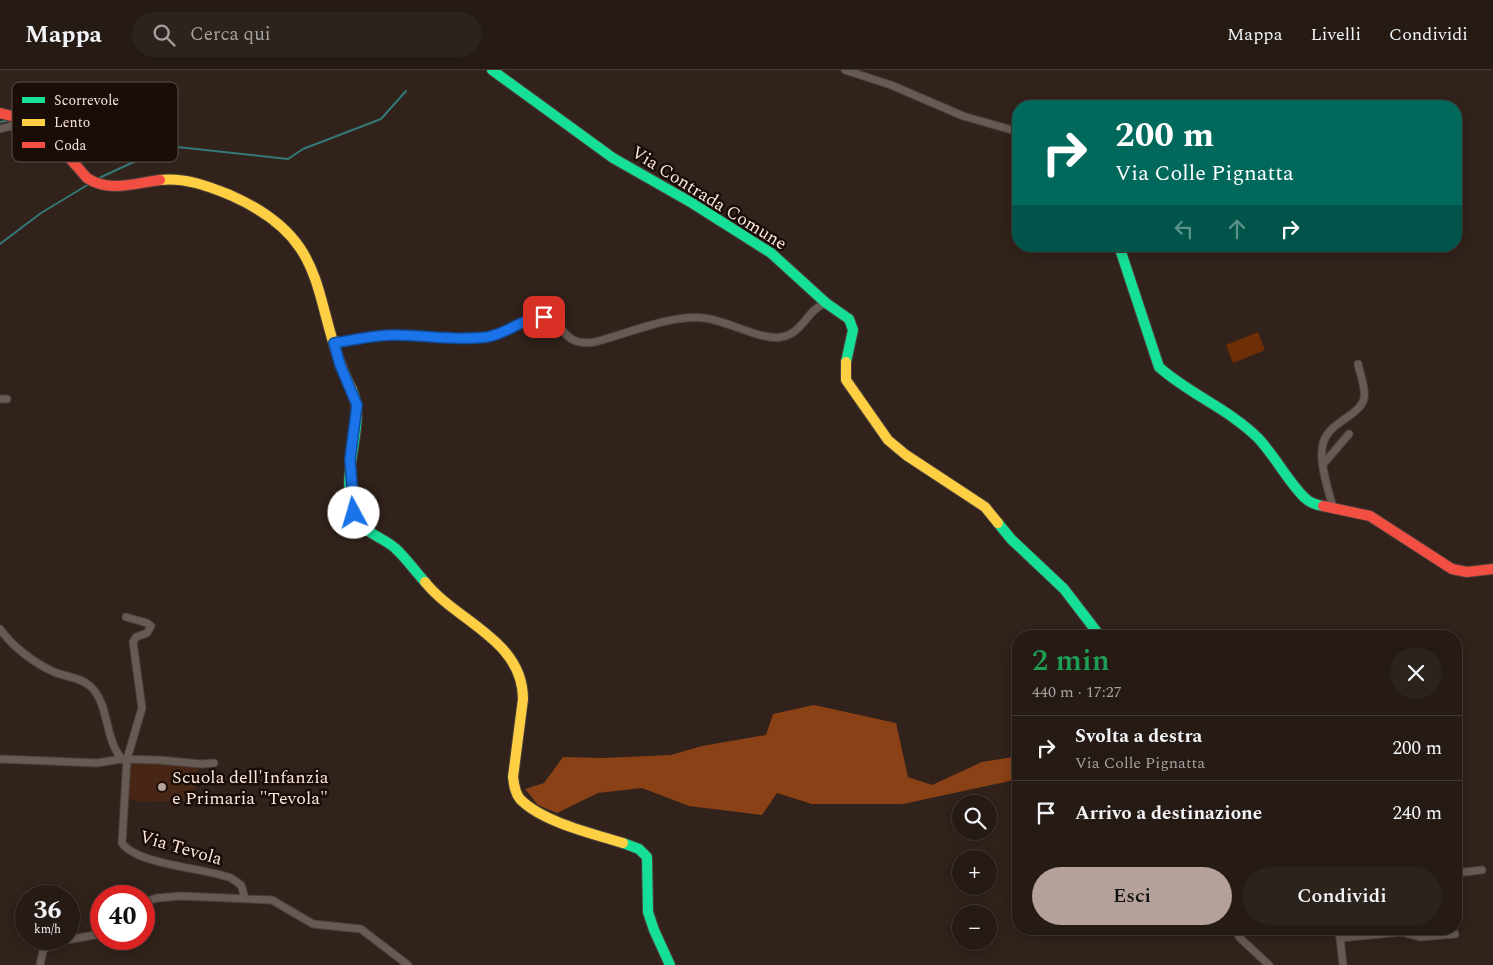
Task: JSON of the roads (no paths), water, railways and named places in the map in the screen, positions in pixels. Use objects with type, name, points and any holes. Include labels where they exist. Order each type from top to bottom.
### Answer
[{"type":"street","name":"Via Contrada Comune","points":[[492,70],[610,156],[698,207],[771,253],[826,303],[852,323],[853,335],[845,363],[846,380],[888,440],[906,456],[985,507],[1011,540],[1064,589],[1095,630]]},
{"type":"street","points":[[845,70],[891,84],[963,116],[1012,130]]},
{"type":"street","points":[[74,162],[89,180],[98,185],[113,186],[167,178],[182,180],[238,199],[266,213],[293,235],[312,263],[340,365],[357,405],[350,472],[353,508],[357,520],[364,528],[399,552],[439,598],[499,645],[511,659],[520,677],[523,693],[513,779],[515,793],[541,813],[644,852],[648,861],[647,900],[650,923],[670,965]]},
{"type":"street","points":[[1120,252],[1155,360],[1161,370],[1206,398],[1257,437],[1283,467],[1304,498],[1316,504],[1370,516],[1452,569],[1467,572],[1493,569]]},
{"type":"street","points":[[334,343],[390,335],[459,340],[486,337],[505,332],[530,320],[542,317],[553,321],[568,338],[581,342],[595,342],[692,317],[724,322],[765,336],[780,338],[793,333],[815,309],[826,303]]},
{"type":"street","points":[[1333,508],[1322,447],[1333,428],[1357,410],[1363,401],[1358,364]]},
{"type":"street","points":[[1324,463],[1349,434]]},
{"type":"street","name":"Via Tevola","points":[[126,617],[149,623],[151,626],[147,633],[136,636],[133,641],[142,708],[124,759],[122,838],[124,846],[137,853],[166,863],[231,878],[241,884],[245,898]]},
{"type":"street","name":"Via Tevola","points":[[0,630],[17,648],[41,665],[80,680],[91,687],[98,698],[116,751],[124,759]]},
{"type":"street","points":[[0,759],[97,763],[124,759],[197,764],[214,762]]},
{"type":"street","points":[[1462,872],[1482,870]]},
{"type":"street","points":[[155,899],[177,896],[275,901],[313,924],[358,928],[408,965]]},
{"type":"street","points":[[1238,935],[1269,965]]},
{"type":"street","points":[[1340,935],[1342,965]]},
{"type":"street","points":[[1340,938],[1372,935]]},
{"type":"street","points":[[1412,935],[1418,937],[1443,935]]},
{"type":"street","points":[[40,965],[44,949],[49,943],[90,936]]},
{"type":"waterway","points":[[178,147],[288,159],[303,149],[381,119],[406,91]]},
{"type":"waterway","points":[[0,122],[10,120]]},
{"type":"waterway","points":[[97,179],[134,162]]},
{"type":"waterway","points":[[0,244],[41,213],[89,184]]},
{"type":"place","name":"Scuola dell'Infanzia e Primaria \"Tevola\"","points":[[162,787]]}]
